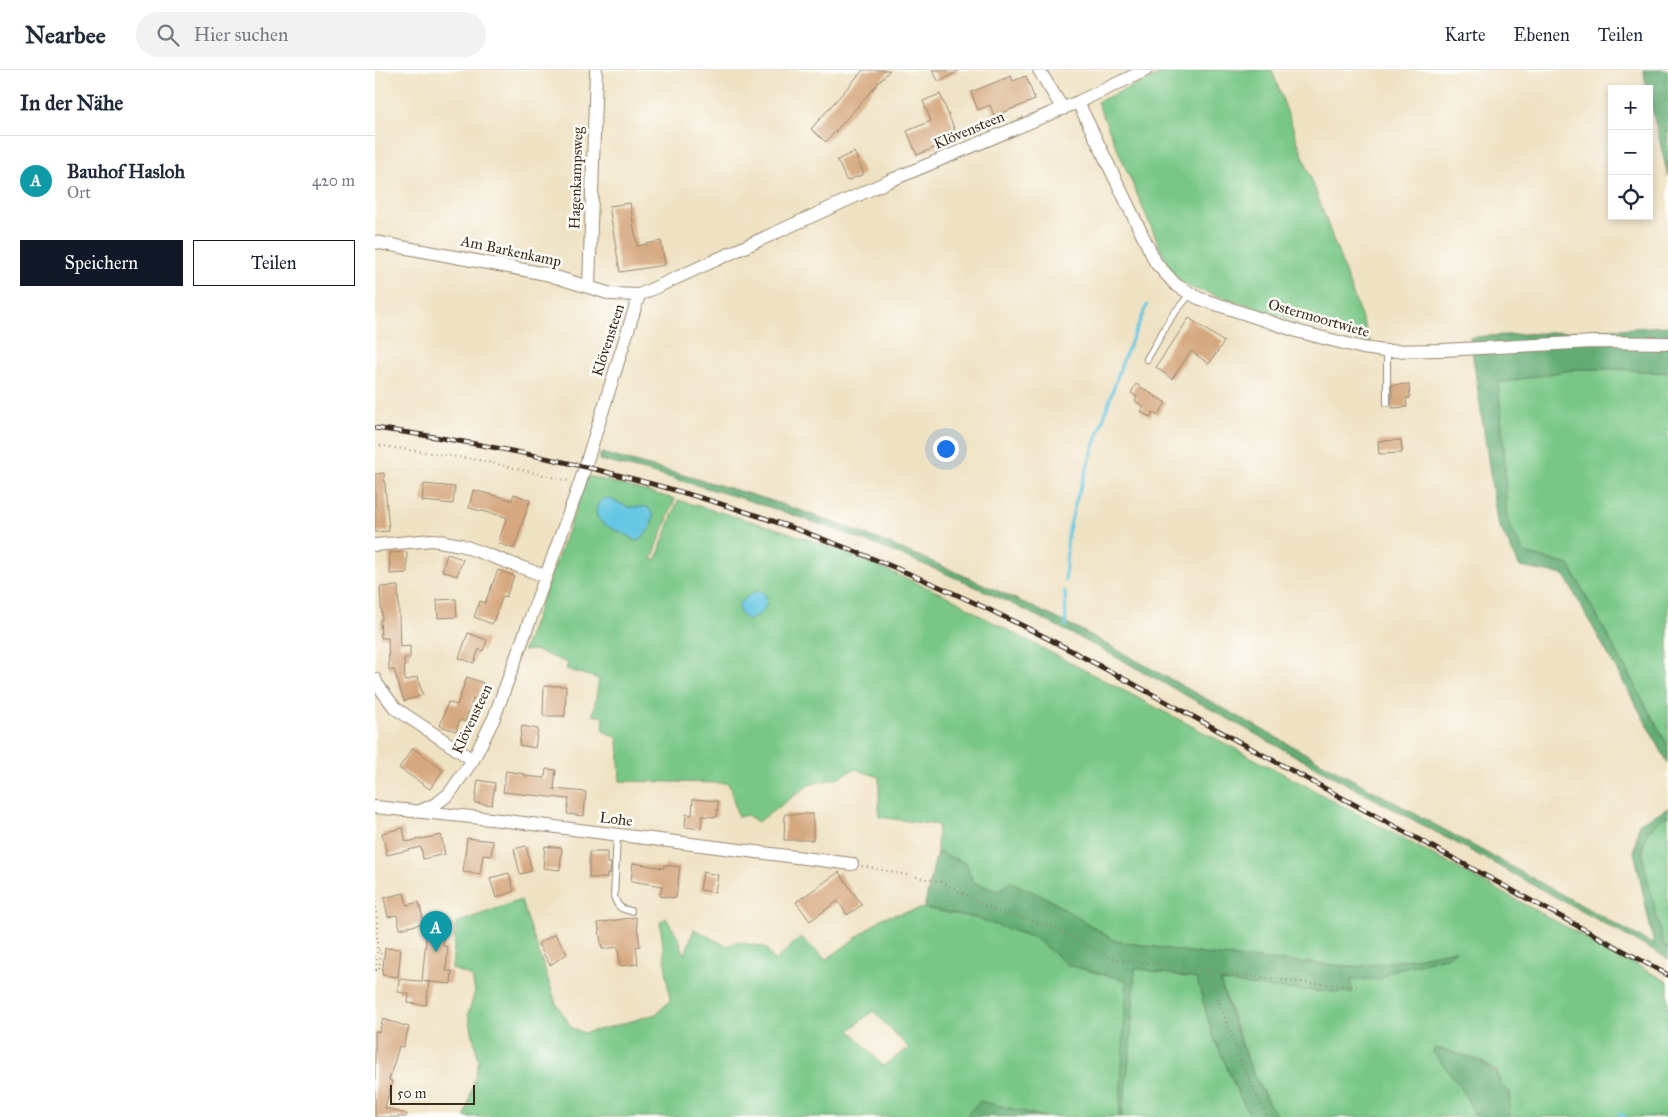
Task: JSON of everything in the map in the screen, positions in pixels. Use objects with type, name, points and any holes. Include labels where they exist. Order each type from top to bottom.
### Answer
[{"type":"street","name":"Hagenkampsweg","points":[[589,287],[596,70]]},
{"type":"street","points":[[1039,70],[1063,109]]},
{"type":"street","name":"Klövensteen","points":[[420,811],[436,804],[449,794],[473,760],[494,718],[579,483],[639,295],[889,181],[1063,109],[1146,70]]},
{"type":"street","name":"Ostermoortwiete","points":[[1078,102],[1156,263],[1176,285],[1198,298],[1300,332],[1363,348],[1387,351],[1593,342],[1668,343]]},
{"type":"street","name":"Am Barkenkamp","points":[[375,242],[547,274],[611,294],[639,295]]},
{"type":"street","points":[[375,546],[433,540],[461,546],[545,576]]},
{"type":"street","points":[[375,679],[395,708],[473,760]]},
{"type":"street","name":"Lohe","points":[[375,807],[853,864]]},
{"type":"lane","points":[[1147,359],[1172,316],[1191,293]]},
{"type":"lane","points":[[1387,351],[1387,403]]},
{"type":"lane","points":[[617,835],[614,896],[621,909],[631,911]]},
{"type":"path","points":[[375,445],[479,460],[579,483]]},
{"type":"path","points":[[853,864],[942,882],[993,910],[1051,926],[1113,959],[1308,983],[1357,986]]},
{"type":"path","points":[[375,892],[378,949],[376,970],[379,971],[381,951],[378,949]]},
{"type":"path","points":[[1208,970],[1241,1062],[1267,1117]]},
{"type":"green space","points":[[1170,70],[1272,70],[1371,344],[1189,287],[1175,276],[1166,261],[1097,102]]},
{"type":"green space","points":[[1643,70],[1668,70],[1668,176],[1653,114],[1653,85],[1646,85]]},
{"type":"green space","points":[[1668,326],[1668,373],[1617,369],[1577,369],[1498,383],[1504,449],[1507,519],[1524,553],[1569,565],[1668,746],[1668,763],[1564,575],[1520,567],[1497,521],[1470,337]]},
{"type":"green space","points":[[1577,369],[1617,369],[1668,373],[1668,746],[1569,565],[1524,553],[1506,519],[1504,449],[1498,383]]},
{"type":"green space","points":[[601,453],[766,499],[846,527],[965,576],[1042,611],[1081,630],[1654,945],[1634,851],[1639,823],[1668,808],[1668,815],[1651,828],[1645,838],[1643,860],[1664,946],[1668,948],[1668,959],[1138,669],[1017,606],[884,548],[743,499],[599,460]]},
{"type":"green space","points":[[588,476],[675,499],[652,559],[656,560],[678,500],[778,529],[845,552],[956,600],[981,616],[1295,780],[1668,982],[1668,1117],[1509,1117],[1510,1092],[1501,1086],[1497,1071],[1477,1059],[1436,1048],[1433,1052],[1461,1087],[1476,1117],[1279,1117],[1272,1110],[1249,1064],[1220,981],[1272,988],[1352,993],[1350,980],[1381,979],[1390,971],[1449,956],[1455,950],[1357,967],[1209,955],[1115,941],[1045,897],[997,891],[973,882],[966,863],[937,852],[938,825],[879,817],[879,777],[855,769],[837,778],[809,785],[758,822],[747,815],[738,817],[729,784],[620,781],[618,738],[603,731],[604,717],[593,715],[599,679],[566,669],[568,663],[534,650],[523,651]],"holes":[[[610,499],[628,507],[648,508],[653,515],[651,527],[632,540],[627,535]]]},
{"type":"green space","points":[[1668,815],[1668,948],[1664,946],[1654,908],[1646,876],[1643,849],[1645,836],[1650,828]]},
{"type":"green space","points":[[937,852],[966,863],[973,882],[997,891],[1011,882],[1045,897],[1115,941],[1209,955],[1357,967],[1456,950],[1449,956],[1390,971],[1381,979],[1351,980],[1352,993],[1272,988],[1220,981],[1253,1073],[1261,1091],[1279,1117],[1251,1117],[1237,1091],[1212,1033],[1197,979],[1135,968],[1130,1050],[1122,1117],[1119,1117],[1127,981],[1068,965],[1035,938],[975,918],[924,908]]},
{"type":"green space","points":[[521,900],[556,1003],[572,1028],[584,1033],[656,1014],[670,1001],[660,922],[666,918],[678,937],[685,955],[694,929],[727,946],[737,942],[765,947],[775,961],[801,937],[826,960],[884,917],[924,908],[975,918],[1035,938],[1068,965],[1128,981],[1119,1117],[1045,1117],[980,1101],[965,1117],[465,1117],[479,1061],[468,1014],[475,992],[472,976],[452,969],[456,923]],"holes":[[[873,1011],[909,1048],[883,1066],[850,1030]]]},
{"type":"green space","points":[[1135,968],[1197,979],[1212,1033],[1237,1091],[1251,1117],[1122,1117],[1130,1050]]},
{"type":"green space","points":[[1436,1048],[1477,1059],[1496,1072],[1501,1086],[1510,1092],[1509,1117],[1476,1117],[1461,1087],[1433,1052]]},
{"type":"green space","points":[[980,1101],[1045,1117],[965,1117]]},
{"type":"water","points":[[603,498],[628,507],[648,507],[653,515],[651,527],[639,541],[606,525],[597,517],[598,505]]},
{"type":"water","points":[[757,591],[763,592],[766,597],[766,606],[756,616],[747,620],[739,610],[740,603]]},
{"type":"building","points":[[863,70],[890,70],[826,142],[811,129]]},
{"type":"building","points":[[932,70],[960,70],[939,82]]},
{"type":"building","points":[[1011,76],[1013,81],[1026,76],[1035,100],[994,116],[990,105],[978,110],[971,92]]},
{"type":"building","points":[[940,94],[958,138],[917,155],[907,131],[931,121],[923,101]]},
{"type":"building","points":[[854,152],[864,174],[847,181],[837,160]]},
{"type":"building","points":[[630,203],[637,246],[661,241],[665,265],[620,272],[609,206]]},
{"type":"building","points":[[1189,318],[1224,342],[1209,364],[1191,351],[1172,379],[1156,367]]},
{"type":"building","points":[[1136,384],[1166,403],[1158,415],[1153,412],[1150,417],[1141,412],[1144,407],[1135,401],[1137,397],[1131,393]]},
{"type":"building","points":[[1409,384],[1410,398],[1406,398],[1407,407],[1392,408],[1392,385]]},
{"type":"building","points":[[1401,440],[1402,453],[1379,454],[1378,441]]},
{"type":"building","points":[[384,473],[389,531],[375,532],[375,474]]},
{"type":"building","points":[[424,484],[455,487],[453,504],[422,501]]},
{"type":"building","points":[[473,490],[512,500],[514,494],[530,500],[514,549],[498,543],[507,517],[469,508]]},
{"type":"building","points":[[407,552],[407,573],[390,574],[389,553]]},
{"type":"building","points":[[447,554],[463,559],[457,576],[442,571]]},
{"type":"building","points":[[498,570],[514,576],[506,597],[503,596],[492,624],[474,617],[480,601],[485,603]]},
{"type":"building","points":[[398,586],[400,647],[410,646],[410,658],[404,658],[405,681],[417,677],[423,695],[404,701],[394,670],[389,670],[388,638],[381,638],[380,620],[382,620],[380,587]]},
{"type":"building","points":[[456,599],[457,617],[438,618],[437,600]]},
{"type":"building","points":[[468,633],[487,640],[483,651],[479,649],[474,663],[459,658]]},
{"type":"building","points":[[467,677],[483,683],[477,701],[473,699],[465,722],[460,720],[456,731],[440,726],[448,702],[457,705]]},
{"type":"building","points":[[544,686],[566,686],[565,716],[543,716]]},
{"type":"building","points":[[522,726],[538,729],[535,748],[519,745]]},
{"type":"building","points":[[413,748],[443,770],[430,789],[399,768]]},
{"type":"building","points":[[546,769],[556,770],[554,789],[586,792],[584,816],[567,814],[569,799],[503,792],[506,771],[525,774],[525,776],[545,778]]},
{"type":"building","points":[[478,780],[495,783],[492,805],[475,803]]},
{"type":"building","points":[[693,799],[718,801],[717,817],[702,816],[701,829],[685,827],[686,814],[692,815]]},
{"type":"building","points":[[785,814],[813,814],[813,840],[784,840]]},
{"type":"building","points":[[403,828],[406,842],[441,835],[445,854],[423,859],[421,847],[387,855],[382,833]]},
{"type":"building","points":[[467,838],[493,841],[491,856],[483,855],[480,874],[463,872]]},
{"type":"building","points":[[526,846],[532,871],[520,874],[514,849]]},
{"type":"building","points":[[545,846],[562,848],[560,870],[543,868]]},
{"type":"building","points":[[589,852],[607,852],[607,863],[611,863],[610,874],[607,874],[607,878],[589,878]]},
{"type":"building","points":[[633,863],[664,868],[665,865],[680,867],[676,898],[660,896],[662,886],[631,881]]},
{"type":"building","points":[[703,872],[718,875],[715,892],[700,890]]},
{"type":"building","points":[[839,872],[862,905],[847,915],[838,901],[810,921],[796,902]]},
{"type":"building","points":[[509,873],[514,891],[496,898],[490,878]]},
{"type":"building","points":[[404,893],[407,905],[419,902],[424,923],[400,929],[397,915],[388,917],[384,898]]},
{"type":"building","points":[[636,917],[640,946],[636,947],[638,964],[620,966],[618,947],[602,949],[598,923]]},
{"type":"building","points":[[427,928],[444,930],[443,946],[448,947],[446,971],[452,971],[451,984],[422,981]]},
{"type":"building","points":[[555,934],[567,954],[550,965],[538,944]]},
{"type":"building","points":[[385,948],[401,949],[398,977],[382,975]]},
{"type":"building","points":[[399,979],[429,982],[426,1005],[408,1003],[409,994],[398,992]]},
{"type":"building","points":[[383,1019],[409,1027],[403,1047],[399,1046],[389,1080],[392,1081],[385,1108],[407,1114],[406,1117],[375,1117],[375,1031],[379,1032]]},
{"type":"waterway","points":[[1065,580],[1068,534],[1075,504],[1123,360],[1147,305]]},
{"type":"waterway","points":[[1065,591],[1066,626]]},
{"type":"waterway","points":[[1619,1114],[1625,1117]]},
{"type":"railway","points":[[375,428],[435,437],[556,460],[675,490],[792,527],[898,569],[947,590],[1068,649],[1668,975]]},
{"type":"place","name":"Bauhof Hasloh","points":[[436,952]]}]
